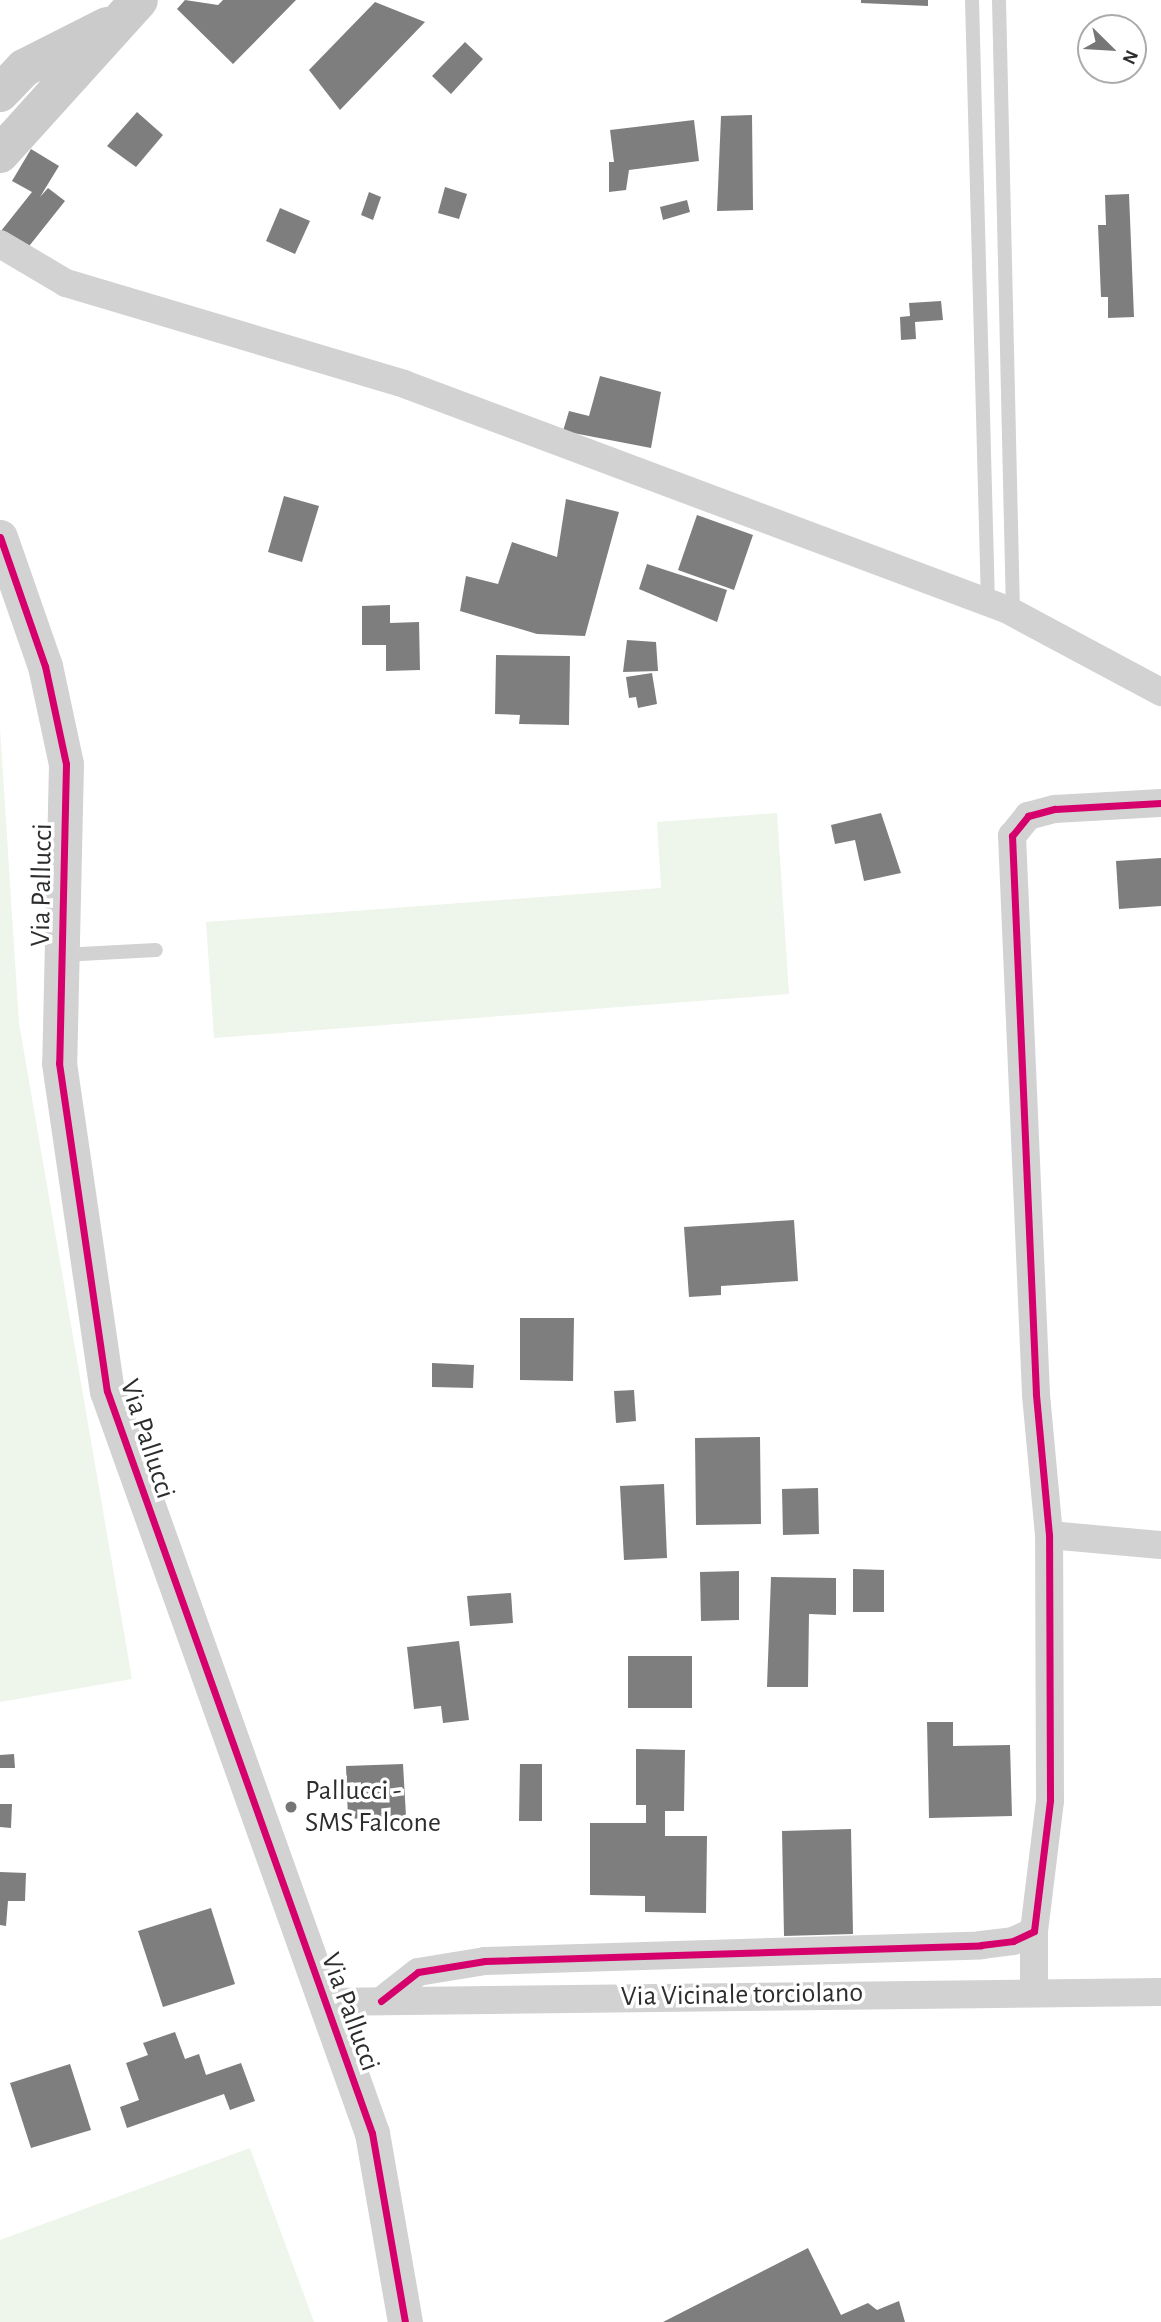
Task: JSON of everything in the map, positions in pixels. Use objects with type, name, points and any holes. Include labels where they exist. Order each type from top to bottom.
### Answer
[{"type":"main road","points":[[0,93],[24,68],[126,12]]},
{"type":"main road","points":[[0,154],[80,68],[126,12]]},
{"type":"street","points":[[0,244],[66,283],[404,384],[1001,608],[1161,692]]},
{"type":"street","name":"Via Pallucci","points":[[0,538],[45,667],[66,764],[59,1063],[107,1391],[372,2133],[405,2322]]},
{"type":"street","points":[[1034,1990],[1034,1931],[1050,1800],[1049,1535],[1036,1394],[1012,836],[1028,816],[1055,809],[1161,803]]},
{"type":"street","points":[[1049,1535],[1161,1545]]},
{"type":"street","points":[[382,2001],[418,1972],[485,1961],[981,1945],[1034,1931]]},
{"type":"street","name":"Via Vicinale torciolano","points":[[324,2002],[1034,1990],[1161,1992]]},
{"type":"lane","points":[[972,0],[1001,608]]},
{"type":"lane","points":[[999,0],[1001,608]]},
{"type":"lane","points":[[62,955],[156,950]]},
{"type":"shaded area","points":[[0,728],[19,1023],[132,1679],[0,1702]]},
{"type":"shaded area","points":[[777,813],[789,994],[214,1038],[206,922],[661,888],[657,822]]},
{"type":"shaded area","points":[[250,2148],[314,2322],[0,2322],[0,2240]]},
{"type":"building","points":[[185,0],[218,5],[223,0],[296,0],[233,64],[177,9]]},
{"type":"building","points":[[861,0],[928,0],[928,6],[861,3]]},
{"type":"building","points":[[375,2],[425,22],[340,110],[309,70]]},
{"type":"building","points":[[465,42],[483,59],[451,94],[432,76]]},
{"type":"building","points":[[137,112],[163,135],[136,167],[107,146]]},
{"type":"building","points":[[752,115],[753,210],[717,211],[721,116]]},
{"type":"building","points":[[694,120],[699,161],[629,170],[626,190],[609,192],[609,162],[614,162],[610,130]]},
{"type":"building","points":[[31,149],[59,166],[40,197],[48,188],[65,201],[26,250],[1,231],[32,192],[12,181]]},
{"type":"building","points":[[445,187],[467,194],[459,219],[438,213]]},
{"type":"building","points":[[369,192],[381,197],[373,220],[361,215]]},
{"type":"building","points":[[1129,194],[1134,317],[1108,318],[1108,297],[1101,297],[1098,225],[1106,225],[1105,195]]},
{"type":"building","points":[[687,200],[690,212],[663,220],[660,207]]},
{"type":"building","points":[[280,208],[310,221],[295,254],[266,241]]},
{"type":"building","points":[[941,301],[943,320],[915,322],[916,339],[901,340],[900,317],[910,316],[909,303]]},
{"type":"building","points":[[600,376],[661,392],[651,448],[563,431],[569,411],[589,416]]},
{"type":"building","points":[[284,496],[319,506],[302,562],[268,552]]},
{"type":"building","points":[[566,499],[619,512],[585,636],[537,634],[460,611],[466,576],[498,584],[512,542],[557,557]]},
{"type":"building","points":[[697,515],[753,535],[734,590],[678,570]]},
{"type":"building","points":[[647,564],[727,590],[717,622],[639,589]]},
{"type":"building","points":[[390,605],[390,623],[419,622],[420,670],[386,671],[386,645],[362,645],[362,606]]},
{"type":"building","points":[[627,640],[656,642],[658,671],[623,672]]},
{"type":"building","points":[[496,655],[570,656],[569,725],[519,724],[520,715],[495,714]]},
{"type":"building","points":[[652,673],[657,704],[638,708],[636,697],[629,698],[626,677]]},
{"type":"building","points":[[881,813],[901,873],[864,881],[855,840],[835,844],[831,825]]},
{"type":"building","points":[[1161,858],[1161,906],[1119,909],[1116,861]]},
{"type":"building","points":[[794,1220],[798,1281],[721,1286],[721,1295],[689,1297],[684,1227]]},
{"type":"building","points":[[520,1318],[574,1318],[573,1381],[520,1380]]},
{"type":"building","points":[[432,1363],[474,1365],[473,1388],[432,1387]]},
{"type":"building","points":[[634,1390],[636,1421],[616,1423],[614,1391]]},
{"type":"building","points":[[760,1437],[761,1524],[696,1525],[695,1438]]},
{"type":"building","points":[[664,1484],[667,1558],[624,1560],[620,1486]]},
{"type":"building","points":[[818,1488],[819,1534],[783,1535],[782,1489]]},
{"type":"building","points":[[853,1569],[884,1570],[884,1612],[853,1612]]},
{"type":"building","points":[[739,1571],[739,1620],[701,1621],[700,1572]]},
{"type":"building","points":[[771,1577],[836,1578],[836,1615],[809,1614],[808,1687],[767,1687]]},
{"type":"building","points":[[511,1593],[513,1623],[470,1626],[467,1596]]},
{"type":"building","points":[[459,1641],[469,1720],[443,1723],[441,1706],[414,1709],[407,1647]]},
{"type":"building","points":[[628,1656],[692,1656],[692,1708],[628,1708]]},
{"type":"building","points":[[927,1722],[953,1722],[953,1746],[1010,1745],[1012,1816],[929,1818]]},
{"type":"building","points":[[636,1749],[685,1750],[684,1811],[665,1811],[665,1836],[707,1836],[706,1913],[645,1912],[645,1896],[590,1895],[590,1823],[646,1823],[646,1805],[636,1805]]},
{"type":"building","points":[[14,1754],[15,1768],[0,1768],[0,1755]]},
{"type":"building","points":[[403,1764],[406,1816],[348,1819],[346,1766]]},
{"type":"building","points":[[520,1764],[542,1764],[542,1821],[519,1821]]},
{"type":"building","points":[[0,1804],[12,1804],[11,1828],[0,1827]]},
{"type":"building","points":[[851,1829],[853,1934],[784,1936],[782,1831]]},
{"type":"building","points":[[0,1872],[26,1873],[25,1901],[8,1901],[6,1926],[0,1925]]},
{"type":"building","points":[[211,1908],[235,1984],[163,2007],[138,1931]]},
{"type":"building","points":[[175,2032],[185,2059],[199,2054],[206,2075],[241,2063],[255,2101],[230,2110],[224,2094],[127,2128],[120,2107],[139,2100],[126,2063],[148,2055],[143,2043]]},
{"type":"building","points":[[70,2064],[91,2130],[31,2148],[10,2083]]},
{"type":"building","points":[[808,2248],[841,2315],[868,2303],[877,2310],[899,2301],[905,2322],[663,2322]]},
{"type":"cycle path","points":[[0,537],[45,666],[66,764],[59,1063],[107,1391],[372,2133],[405,2322]]},
{"type":"cycle path","points":[[381,2001],[418,1972],[485,1961],[981,1945],[1013,1941],[1034,1931],[1050,1800],[1049,1535],[1036,1394],[1012,836],[1028,816],[1055,809],[1161,803]]},
{"type":"place","name":"Pallucci - SMS Falcone","points":[[291,1807]]}]
